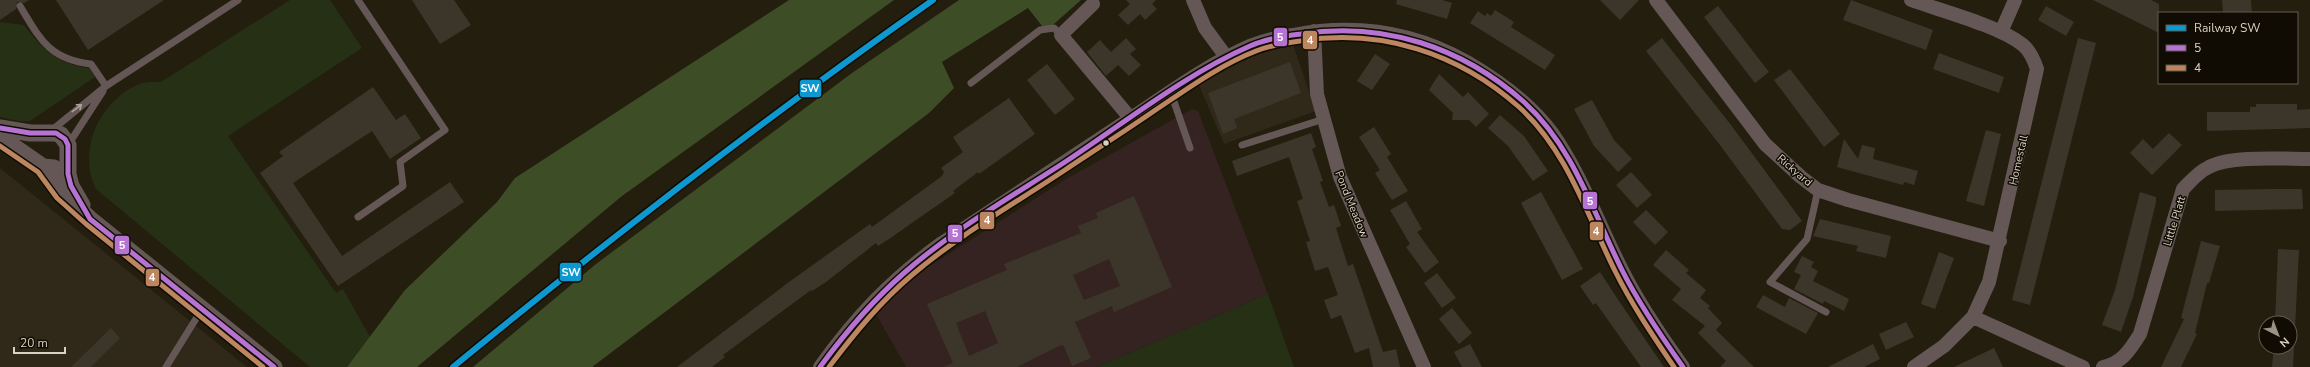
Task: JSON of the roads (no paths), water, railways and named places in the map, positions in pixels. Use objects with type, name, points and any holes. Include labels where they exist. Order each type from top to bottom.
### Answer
[{"type":"street","points":[[1193,0],[1205,28],[1227,58]]},
{"type":"street","name":"Rickyard","points":[[1656,0],[1766,144],[1801,178],[1818,190],[1848,200],[2000,241]]},
{"type":"street","name":"Homestall","points":[[1911,0],[2001,32],[2023,46],[2032,56],[2037,69],[1990,282],[1973,317],[1944,346],[1914,367]]},
{"type":"street","points":[[2001,32],[2014,0]]},
{"type":"street","points":[[1093,4],[1061,35],[1131,119]]},
{"type":"street","points":[[820,367],[861,313],[908,268],[942,243],[1171,93],[1227,58],[1252,45],[1276,38],[1314,31],[1353,29],[1379,31],[1406,36],[1447,51],[1492,77],[1532,110],[1552,133],[1571,163],[1621,269],[1662,337],[1683,367]]},
{"type":"street","name":"Pond Meadow","points":[[1314,31],[1317,94],[1340,177],[1361,228],[1408,326],[1424,367]]},
{"type":"street","points":[[0,128],[61,135],[68,148],[68,174],[71,186],[90,219]]},
{"type":"street","points":[[47,133],[38,137],[33,147],[33,153],[62,193],[90,219],[274,367]]},
{"type":"street","points":[[0,137],[41,165],[49,168],[60,166],[67,157],[68,148]]},
{"type":"street","name":"Little Platt","points":[[2103,367],[2114,365],[2128,353],[2140,334],[2183,189],[2194,177],[2209,166],[2228,160],[2310,159]]},
{"type":"street","points":[[1973,317],[2083,367]]},
{"type":"lane","points":[[47,133],[106,86],[238,0]]},
{"type":"lane","points":[[358,0],[445,130],[400,162],[403,186],[358,217]]},
{"type":"lane","points":[[20,6],[41,40],[52,51],[76,62],[91,64],[106,86]]},
{"type":"lane","points":[[971,83],[1040,30],[1054,28],[1061,35]]},
{"type":"lane","points":[[68,148],[106,86]]},
{"type":"lane","points":[[1171,93],[1190,148]]},
{"type":"lane","points":[[1242,145],[1324,119]]},
{"type":"lane","points":[[1818,190],[1807,239],[1770,282],[1826,312]]},
{"type":"lane","points":[[166,367],[202,309]]},
{"type":"rail line","name":"SW","points":[[453,367],[630,225],[750,133],[933,0]]}]
